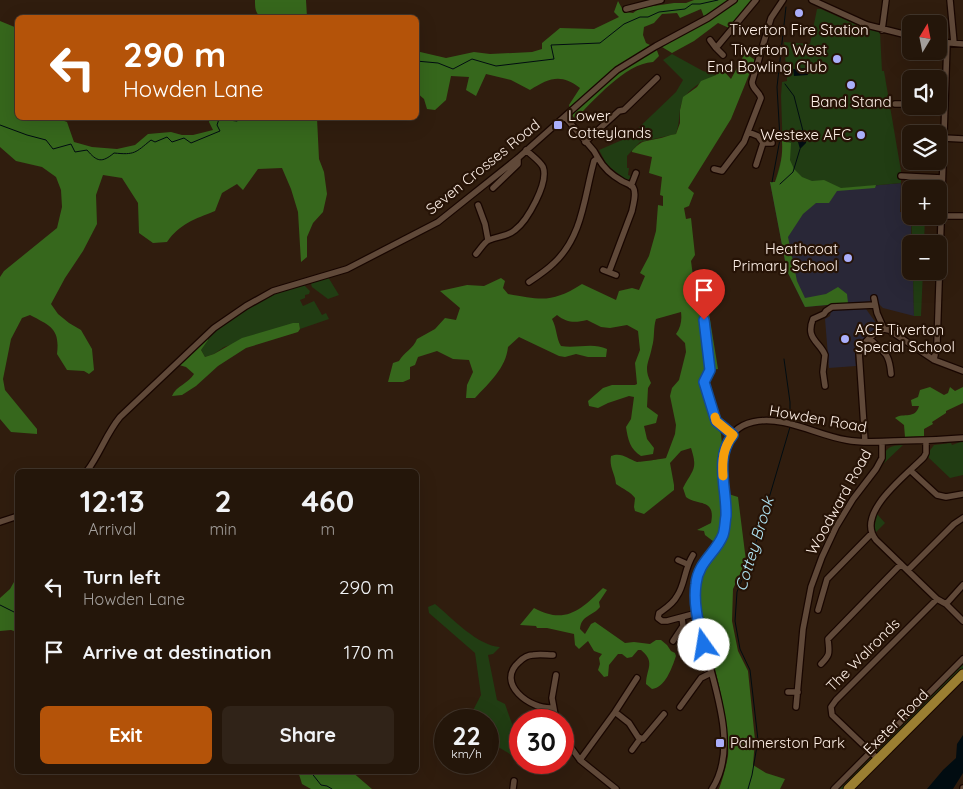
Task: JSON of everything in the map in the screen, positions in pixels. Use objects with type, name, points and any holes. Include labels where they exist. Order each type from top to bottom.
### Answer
[{"type":"main road","name":"Exeter Road","points":[[848,789],[874,756],[963,674]]},
{"type":"street","points":[[630,9],[661,0]]},
{"type":"street","name":"Seven Crosses Road","points":[[89,469],[109,430],[120,417],[214,328],[273,290],[347,270],[438,222],[518,158],[617,70],[708,18],[734,0]]},
{"type":"street","points":[[716,48],[756,0]]},
{"type":"street","points":[[812,0],[867,25],[902,34]]},
{"type":"street","points":[[882,30],[886,0]]},
{"type":"street","points":[[950,0],[954,43]]},
{"type":"street","points":[[722,171],[742,146],[761,98],[752,82],[771,18],[781,1]]},
{"type":"street","points":[[710,40],[723,55]]},
{"type":"street","points":[[948,43],[963,44]]},
{"type":"street","points":[[585,142],[618,112],[624,110],[657,78]]},
{"type":"street","points":[[895,104],[902,104]]},
{"type":"street","points":[[565,117],[608,170],[634,190],[632,211],[606,271],[616,275]]},
{"type":"street","points":[[748,132],[758,136],[763,143]]},
{"type":"street","points":[[947,138],[963,139]]},
{"type":"street","points":[[763,143],[772,143]]},
{"type":"street","points":[[756,165],[763,143]]},
{"type":"street","points":[[476,254],[488,240],[503,237],[514,231],[524,221],[538,194],[543,178],[543,168],[526,150]]},
{"type":"street","points":[[493,188],[518,164],[518,158]]},
{"type":"street","points":[[531,278],[554,263],[572,238],[582,216],[594,161],[598,158]]},
{"type":"street","points":[[714,169],[722,171]]},
{"type":"street","points":[[901,176],[942,178],[942,170]]},
{"type":"street","points":[[722,171],[724,178]]},
{"type":"street","points":[[631,186],[636,173]]},
{"type":"street","points":[[478,205],[483,217],[488,240]]},
{"type":"street","points":[[947,216],[963,216]]},
{"type":"street","points":[[934,360],[937,344],[941,225]]},
{"type":"street","points":[[825,386],[825,355],[814,341],[811,324],[815,318],[824,314],[828,308],[875,302],[884,329]]},
{"type":"street","points":[[704,320],[710,370],[704,382],[716,421],[733,435],[727,443],[723,457],[726,516],[722,535],[699,572],[695,596],[697,613],[720,708],[725,750],[722,768],[712,789]]},
{"type":"street","points":[[865,442],[858,358],[862,346],[876,332],[884,329],[889,330],[934,360],[963,371]]},
{"type":"street","points":[[870,339],[887,355],[890,361],[891,374]]},
{"type":"street","points":[[815,378],[824,377]]},
{"type":"street","name":"Howden Road","points":[[733,435],[740,428],[753,422],[772,421],[840,439],[865,442],[963,438]]},
{"type":"street","points":[[926,441],[925,455],[882,499],[870,525],[876,540],[937,599],[946,604],[963,621]]},
{"type":"street","name":"Woodward Road","points":[[796,707],[807,600],[815,574],[844,514],[882,458],[882,442]]},
{"type":"street","points":[[911,471],[938,495],[946,497],[963,494]]},
{"type":"street","points":[[897,484],[902,489]]},
{"type":"street","points":[[0,522],[15,517]]},
{"type":"street","points":[[908,570],[954,524],[963,518]]},
{"type":"street","points":[[818,610],[827,579],[872,533]]},
{"type":"street","points":[[693,555],[687,564],[679,594],[671,604],[659,612],[658,618],[662,621],[697,613]]},
{"type":"street","points":[[678,560],[687,564]]},
{"type":"street","name":"The Walronds","points":[[821,664],[830,653],[824,639],[901,564]]},
{"type":"street","points":[[946,604],[963,585]]},
{"type":"street","name":"The Walronds","points":[[874,756],[832,715],[831,707],[937,599]]},
{"type":"street","points":[[673,641],[683,626],[682,617]]},
{"type":"street","points":[[553,655],[527,656],[516,665],[511,676],[514,687],[526,701],[540,708],[552,708],[552,691],[556,675]]},
{"type":"street","points":[[834,789],[874,756],[963,659]]},
{"type":"street","points":[[680,707],[692,697],[701,678],[711,673]]},
{"type":"street","points":[[580,760],[637,678]]},
{"type":"street","points":[[788,692],[798,692]]},
{"type":"street","points":[[615,712],[629,723],[640,739]]},
{"type":"street","points":[[632,750],[640,739],[646,738],[664,714]]},
{"type":"street","points":[[574,752],[580,760],[616,789]]},
{"type":"street","points":[[512,789],[514,781]]},
{"type":"shaded area","points":[[807,68],[808,75],[794,76],[793,69]]},
{"type":"shaded area","points":[[801,130],[807,134],[806,143],[800,149],[798,142]]},
{"type":"shaded area","name":"Heathcoat Primary School","points":[[770,182],[836,189],[901,183],[900,212],[902,212],[902,225],[911,225],[911,235],[902,235],[902,280],[913,280],[914,316],[883,308],[876,301],[805,307],[787,271]]},
{"type":"shaded area","name":"ACE Tiverton Special School","points":[[836,309],[866,309],[876,323],[876,328],[858,345],[855,354],[856,366],[829,368],[825,319],[830,316],[831,311]]},
{"type":"shaded area","points":[[963,735],[963,773],[953,789],[927,789],[956,758],[957,744]]},
{"type":"green space","points":[[255,0],[306,0],[307,15],[259,15],[255,7]]},
{"type":"green space","points":[[694,0],[752,0],[729,28],[718,23],[694,41],[672,53],[662,47],[706,22],[701,9],[680,18],[677,13],[662,14],[654,23],[644,27],[643,35],[646,43],[656,48],[659,56],[653,62],[642,64],[621,76],[575,119],[571,114],[569,105],[580,88],[567,80],[561,79],[549,80],[530,90],[511,80],[486,74],[476,96],[466,90],[469,77],[451,76],[446,100],[435,110],[427,109],[424,99],[419,95],[419,52],[446,58],[474,52],[490,54],[532,52],[542,49],[542,43],[560,28],[594,29],[619,17],[614,12],[618,1],[624,12],[633,13],[640,8],[686,3]]},
{"type":"green space","points":[[817,9],[821,9],[866,29],[880,32],[882,71],[884,71],[901,171],[901,183],[836,189],[775,182],[783,153],[781,96],[782,82],[787,81],[784,42],[810,44]]},
{"type":"green space","points":[[0,21],[15,27],[15,120],[62,120],[67,122],[74,142],[92,147],[117,149],[135,145],[148,134],[171,132],[193,135],[213,130],[210,120],[317,120],[319,159],[324,172],[327,194],[323,212],[313,223],[307,237],[307,257],[301,262],[298,212],[282,168],[258,169],[243,190],[237,184],[222,193],[215,211],[182,226],[167,242],[153,243],[139,233],[138,203],[122,178],[103,175],[96,195],[97,224],[51,304],[58,314],[81,330],[92,349],[94,370],[89,374],[84,371],[67,370],[57,354],[57,339],[52,329],[44,322],[30,315],[22,318],[11,339],[3,379],[5,390],[37,429],[37,434],[11,432],[0,419],[0,277],[4,271],[57,228],[62,207],[61,190],[56,177],[42,167],[16,161],[0,147]]},
{"type":"green space","points":[[745,53],[755,60],[731,119],[688,188],[694,193],[689,206],[684,208],[686,219],[691,218],[695,255],[691,261],[695,291],[707,301],[718,369],[710,370],[704,382],[716,424],[721,434],[722,444],[719,460],[722,492],[738,497],[746,561],[733,589],[732,621],[738,651],[748,671],[755,740],[753,765],[766,773],[785,779],[780,789],[719,789],[728,756],[726,721],[721,693],[700,612],[700,594],[706,569],[722,548],[705,535],[704,531],[697,530],[711,523],[711,510],[705,504],[686,497],[683,488],[692,473],[694,465],[691,448],[681,451],[670,463],[674,490],[644,514],[635,511],[635,498],[616,484],[611,467],[611,456],[615,455],[622,455],[637,462],[666,458],[675,434],[676,425],[670,396],[672,388],[679,380],[686,352],[685,343],[676,334],[681,323],[681,312],[656,319],[655,322],[653,344],[647,369],[651,383],[648,388],[647,407],[658,415],[656,423],[644,426],[647,439],[654,448],[653,454],[641,456],[634,450],[629,440],[626,427],[631,419],[634,397],[629,396],[598,408],[589,406],[588,401],[603,388],[612,385],[637,384],[635,363],[640,350],[638,331],[627,325],[610,328],[601,327],[587,320],[571,322],[557,315],[552,319],[561,346],[601,347],[607,349],[606,357],[588,357],[576,354],[565,357],[559,356],[519,337],[508,347],[504,362],[496,375],[475,398],[466,398],[467,385],[473,372],[469,360],[453,359],[437,351],[418,357],[415,365],[410,367],[410,379],[403,382],[388,382],[393,363],[399,361],[417,339],[435,329],[445,318],[456,320],[460,308],[440,291],[467,285],[484,286],[501,278],[505,281],[503,288],[508,294],[530,298],[554,297],[582,284],[616,300],[619,291],[632,288],[639,290],[645,276],[640,273],[649,256],[656,231],[658,205],[663,206],[663,196],[660,195],[662,177],[649,173],[652,157],[632,151],[643,142],[676,134],[680,123],[683,97],[697,87],[701,81],[716,75],[721,68],[731,79]]},
{"type":"green space","points":[[672,54],[703,71],[716,75],[704,80],[684,98],[676,134],[640,142],[627,156],[628,175],[631,176],[631,179],[626,180],[607,165],[599,150],[629,137],[676,92],[683,80],[663,60]]},
{"type":"green space","points":[[782,141],[791,143],[790,160],[794,169],[802,177],[812,181],[824,180],[841,188],[876,185],[875,188],[837,191],[829,203],[816,203],[803,214],[788,237],[797,281],[805,298],[826,294],[838,287],[847,294],[848,303],[805,307],[787,271],[770,182],[775,182],[778,172],[782,157]]},
{"type":"green space","points":[[911,225],[925,225],[924,235],[912,235]]},
{"type":"green space","points":[[328,277],[339,295],[328,299],[312,287],[311,282]]},
{"type":"green space","points":[[913,280],[923,280],[921,316],[914,316]]},
{"type":"green space","points":[[303,284],[310,291],[309,294],[305,295],[305,298],[300,300],[303,306],[314,301],[322,315],[326,313],[329,319],[300,329],[299,323],[224,347],[214,354],[205,357],[201,350],[208,336],[272,293]]},
{"type":"green space","points":[[293,323],[299,323],[300,329],[298,332],[246,348],[218,366],[196,386],[182,395],[172,396],[194,374],[186,367],[179,365],[208,336],[208,340],[201,350],[205,357],[242,338]]},
{"type":"green space","points":[[930,387],[944,395],[948,393],[950,387],[955,391],[963,387],[963,403],[946,411],[946,413],[932,422],[933,424],[924,429],[924,436],[905,437],[904,425],[895,418],[915,413],[919,406],[912,406],[911,400],[918,397],[920,390]]},
{"type":"green space","points":[[963,441],[963,475],[950,478],[929,458],[928,453],[934,445],[951,443],[952,445]]},
{"type":"green space","points":[[903,445],[882,465],[887,449]]},
{"type":"green space","points":[[877,514],[885,523],[875,533],[874,528]]},
{"type":"green space","points":[[14,582],[15,631],[0,631],[0,598],[10,589]]},
{"type":"green space","points":[[603,588],[607,590],[599,602],[600,607],[585,618],[580,629],[585,634],[591,624],[595,622],[625,643],[650,644],[656,640],[661,640],[676,656],[667,677],[657,688],[652,689],[646,684],[649,662],[646,654],[641,650],[638,650],[632,657],[627,658],[622,654],[618,654],[609,665],[608,676],[604,677],[598,670],[599,658],[602,654],[594,651],[588,641],[579,649],[575,645],[574,634],[547,628],[537,628],[536,626],[520,625],[534,608],[555,615],[572,613],[587,603]]},
{"type":"green space","points":[[435,604],[474,637],[500,647],[493,654],[488,655],[497,700],[505,704],[509,715],[509,753],[499,748],[499,709],[474,709],[481,695],[475,653],[429,613],[428,607]]},
{"type":"green space","points":[[963,661],[963,671],[880,753],[876,752],[876,751]]},
{"type":"green space","points":[[871,758],[871,762],[844,789],[837,789]]},
{"type":"green space","points":[[299,774],[354,774],[372,789],[311,789],[302,784]]},
{"type":"waterway","name":"Cottey Brook","points":[[419,61],[438,63],[453,69],[472,59],[496,66],[554,59],[551,45],[600,43],[624,24],[640,17],[648,17],[659,12],[685,9],[692,4],[718,0]]},
{"type":"waterway","name":"Cottey Brook","points":[[772,182],[780,139],[777,87],[786,7]]},
{"type":"waterway","points":[[785,84],[794,96],[803,131]]},
{"type":"waterway","name":"Cottey Brook","points":[[0,125],[46,140],[53,149],[71,144],[75,152],[87,150],[97,159],[103,160],[114,153],[126,154],[134,152],[151,140],[155,142],[167,137],[172,142],[184,138],[191,143],[220,131],[217,125],[219,120]]},
{"type":"waterway","name":"Cottey Brook","points":[[228,120],[238,120]]},
{"type":"waterway","points":[[780,184],[793,172],[800,149]]},
{"type":"waterway","name":"Cottey Brook","points":[[784,359],[790,402],[790,423]]},
{"type":"waterway","name":"Cottey Brook","points":[[748,789],[758,740],[750,670],[740,649],[735,621],[737,592],[754,549],[790,427]]},
{"type":"waterway","points":[[0,605],[15,612]]},
{"type":"waterway","points":[[312,774],[321,785],[332,789]]},
{"type":"slow traffic","points":[[715,417],[716,421],[733,435],[725,448],[723,476]]},
{"type":"place","name":"Tiverton Fire Station","points":[[799,13]]},
{"type":"place","name":"Tiverton West End Bowling Club","points":[[837,59]]},
{"type":"place","name":"Band Stand","points":[[851,85]]},
{"type":"place","name":"Lower Cotteylands","points":[[558,125]]},
{"type":"place","name":"Westexe AFC","points":[[861,135]]},
{"type":"place","name":"Heathcoat Primary School","points":[[848,258]]},
{"type":"place","name":"ACE Tiverton Special School","points":[[845,339]]},
{"type":"place","name":"Palmerston Park","points":[[720,743]]},
{"type":"route","points":[[704,320],[710,370],[704,382],[716,421],[733,435],[727,443],[723,457],[726,516],[722,535],[705,560],[696,581],[697,613],[704,645]]}]
